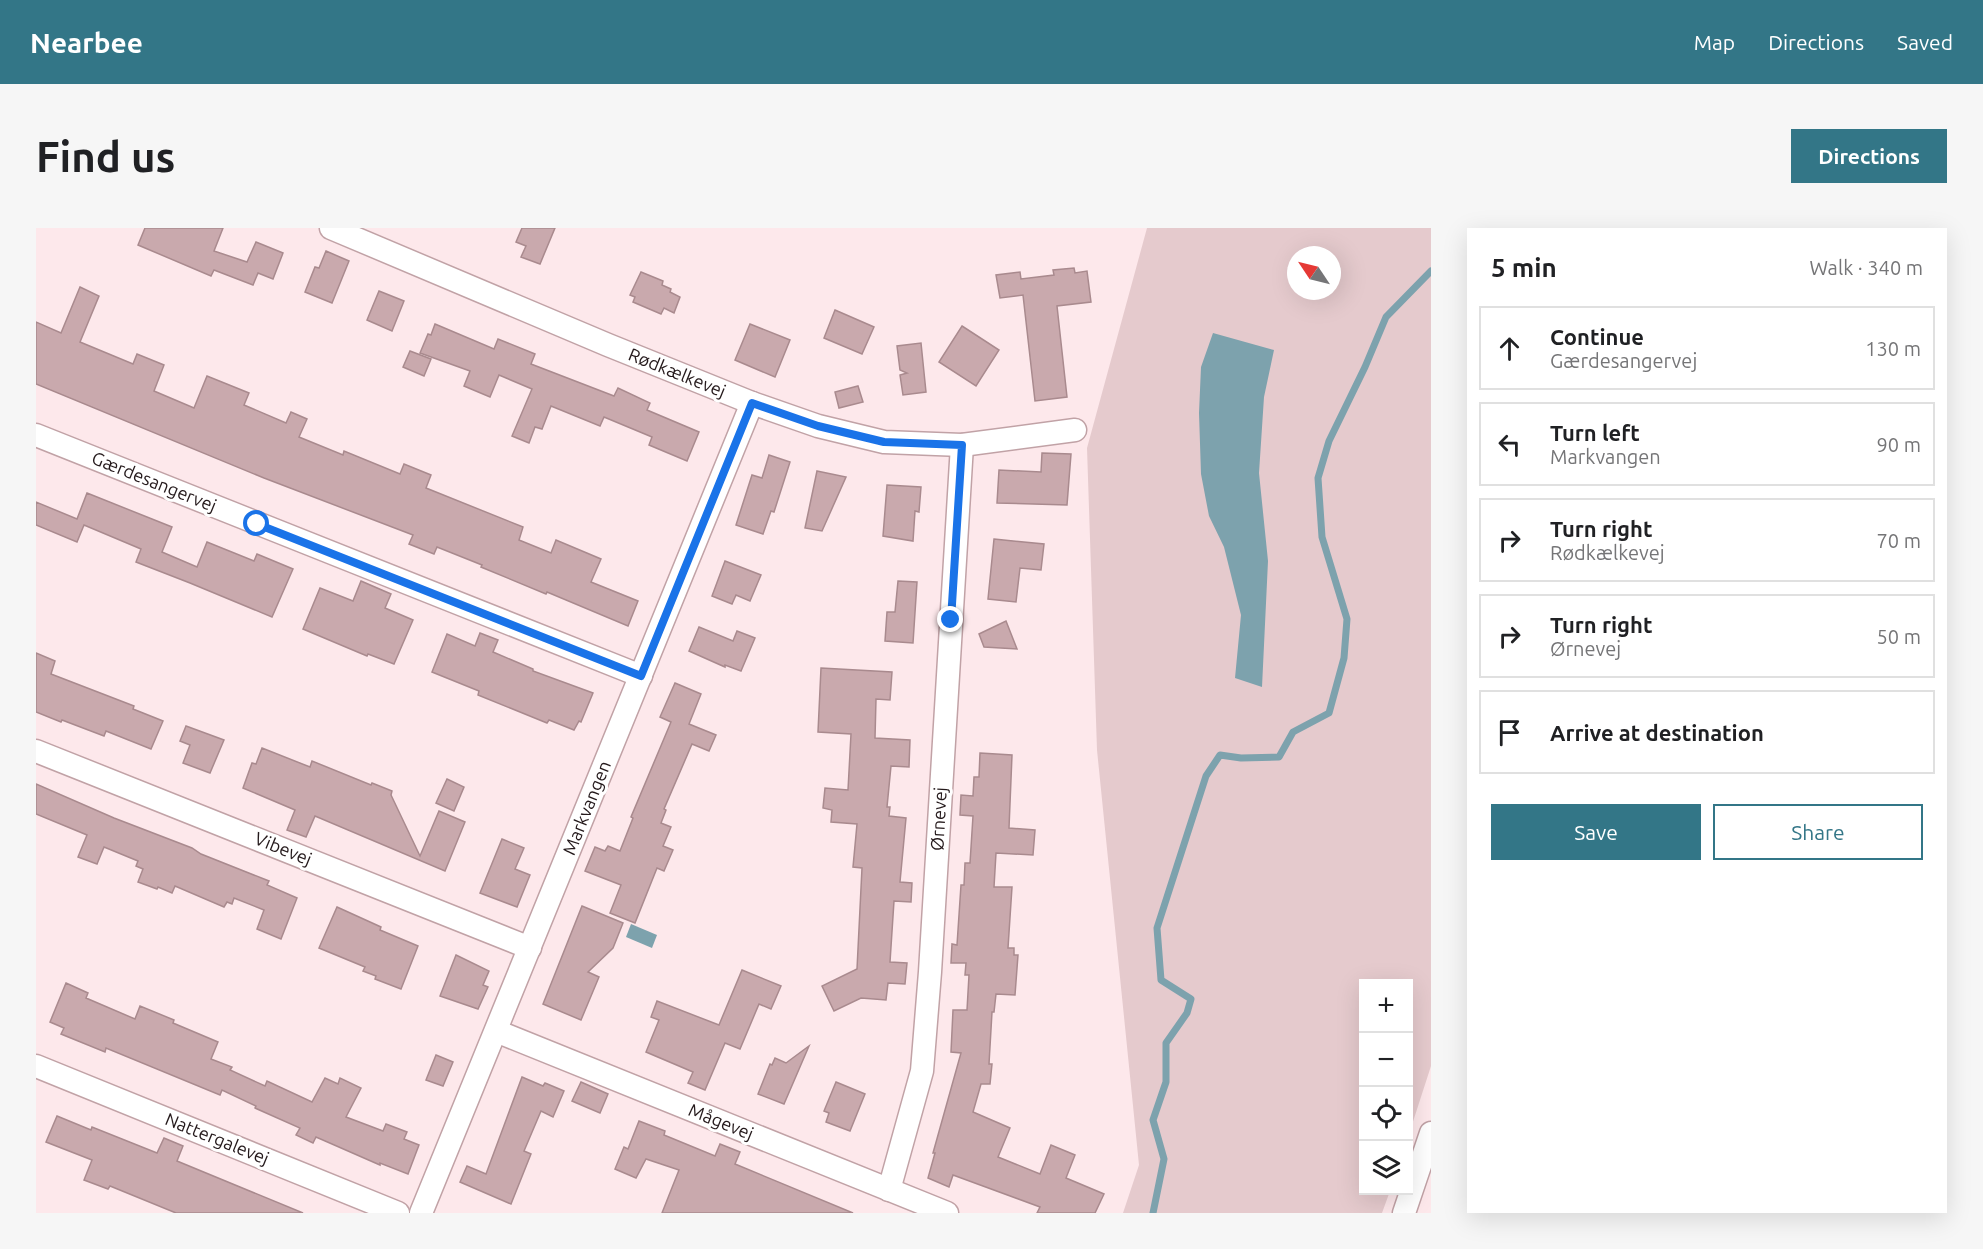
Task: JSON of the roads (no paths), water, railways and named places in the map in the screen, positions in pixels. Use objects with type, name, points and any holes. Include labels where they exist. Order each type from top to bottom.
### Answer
[{"type":"street","name":"Rødkælkevej","points":[[331,228],[608,345],[752,403],[818,426],[884,442],[962,445],[1075,430]]},
{"type":"street","name":"Markvangen","points":[[421,1213],[752,403]]},
{"type":"street","name":"Gærdesangervej","points":[[36,435],[641,676]]},
{"type":"street","name":"Ørnevej","points":[[889,1190],[922,1071],[962,445]]},
{"type":"street","name":"Vibevej","points":[[36,751],[530,948]]},
{"type":"street","name":"Mågevej","points":[[496,1031],[947,1213]]},
{"type":"street","name":"Nattergalevej","points":[[36,1066],[398,1213]]},
{"type":"street","points":[[1404,1213],[1424,1178],[1431,1133]]},
{"type":"water","points":[[1213,333],[1274,350],[1264,397],[1259,473],[1268,561],[1262,687],[1235,678],[1241,615],[1224,547],[1209,516],[1201,474],[1199,413],[1201,367]]},
{"type":"water","points":[[631,924],[657,935],[652,948],[626,937]]},
{"type":"waterway","points":[[1153,1213],[1164,1159],[1153,1120],[1166,1082],[1166,1043],[1187,1013],[1191,999],[1161,980],[1157,928],[1206,776],[1220,755],[1241,758],[1279,757],[1293,732],[1329,713],[1344,658],[1347,619],[1322,537],[1318,478],[1329,441],[1365,367],[1386,317],[1431,271]]}]
